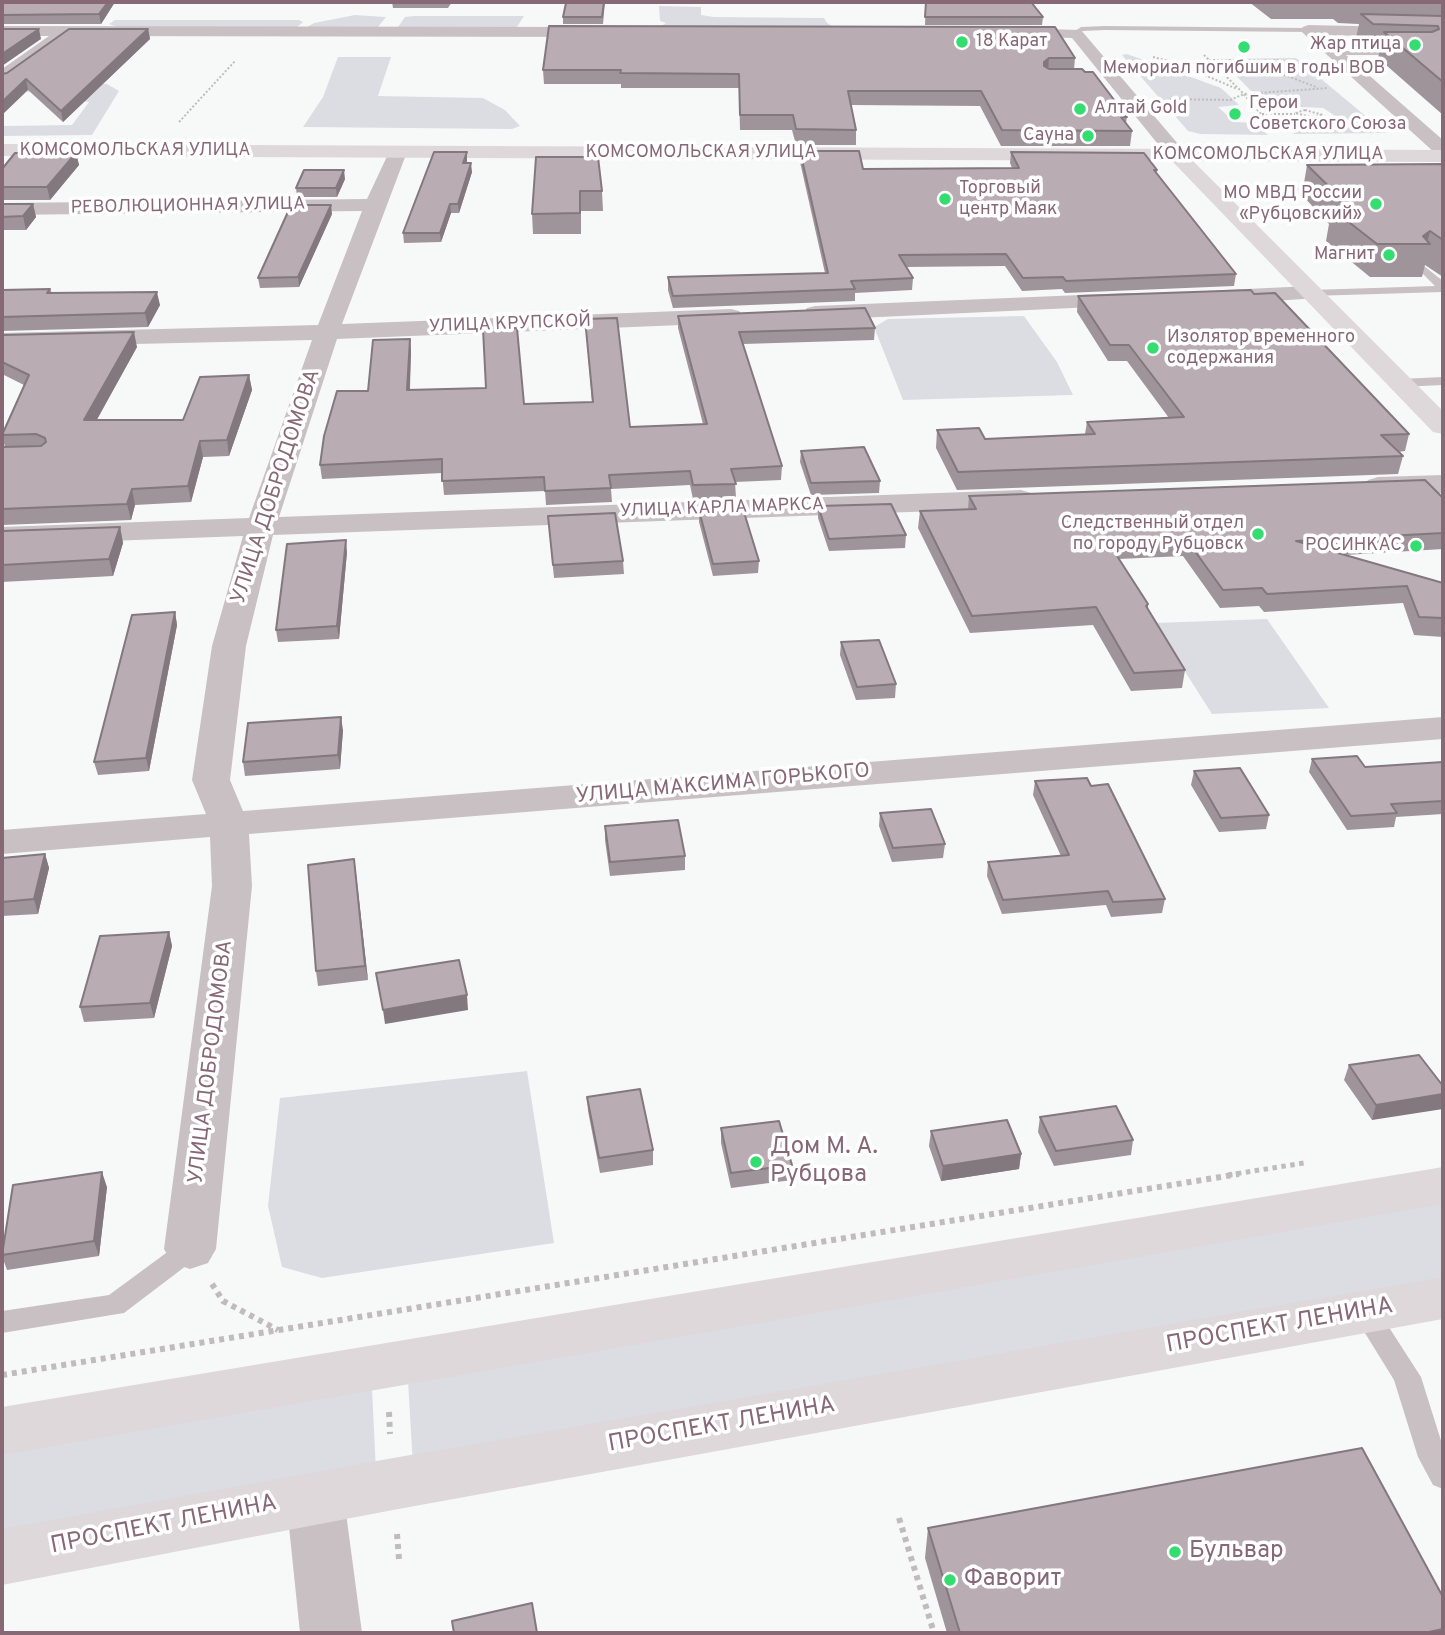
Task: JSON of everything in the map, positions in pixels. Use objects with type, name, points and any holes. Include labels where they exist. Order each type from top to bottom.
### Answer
[{"type":"main road","name":"КОМСОМОЛЬСКАЯ УЛИЦА","points":[[2,150],[1443,156]]},
{"type":"main road","points":[[1177,155],[1443,426]]},
{"type":"main road","points":[[2,1431],[1443,1185]]},
{"type":"main road","name":"ПРОСПЕКТ ЛЕНИНА","points":[[2,1557],[315,1498],[1443,1298]]},
{"type":"street","points":[[1308,30],[1443,33]]},
{"type":"street","points":[[1308,30],[1443,150]]},
{"type":"street","points":[[2,31],[610,32]]},
{"type":"street","points":[[2,77],[28,56],[67,31]]},
{"type":"street","points":[[994,33],[1076,33],[1106,78],[1131,100],[1177,155]]},
{"type":"street","name":"УЛИЦА ДОБРОДОМОВА","points":[[190,1249],[232,886],[229,825],[211,780],[229,646],[261,525],[327,332],[374,205],[398,152]]},
{"type":"street","name":"РЕВОЛЮЦИОННАЯ УЛИЦА","points":[[2,209],[374,205]]},
{"type":"street","points":[[1200,298],[1311,293]]},
{"type":"street","points":[[798,314],[1158,299]]},
{"type":"street","name":"УЛИЦА КРУПСКОЙ","points":[[2,340],[327,332],[757,315]]},
{"type":"street","points":[[1346,487],[1443,484]]},
{"type":"street","name":"УЛИЦА КАРЛА МАРКСА","points":[[2,536],[1052,498]]},
{"type":"street","name":"УЛИЦА МАКСИМА ГОРЬКОГО","points":[[2,842],[1443,728]]},
{"type":"street","points":[[315,1498],[331,1633]]},
{"type":"lane","points":[[1076,33],[1081,29],[1118,28],[1308,30]]},
{"type":"lane","points":[[1334,53],[1413,53]]},
{"type":"lane","points":[[1424,269],[1443,288]]},
{"type":"lane","points":[[1311,293],[1443,288]]},
{"type":"lane","points":[[1400,383],[1443,382]]},
{"type":"lane","points":[[2,1322],[116,1305],[190,1249]]},
{"type":"lane","points":[[1365,1312],[1407,1377],[1432,1457],[1443,1476]]},
{"type":"path","points":[[178,123],[240,55]]},
{"type":"path","points":[[1162,58],[1241,90]]},
{"type":"path","points":[[1209,60],[1282,60]]},
{"type":"path","points":[[1177,63],[1212,63],[1241,90],[1279,133]]},
{"type":"path","points":[[1216,66],[1269,69],[1318,88]]},
{"type":"path","points":[[1131,100],[1230,100],[1244,94],[1374,87]]},
{"type":"path","points":[[1244,94],[1300,110],[1314,110],[1323,115],[1312,117],[1261,114]]},
{"type":"path","points":[[1296,114],[1295,112],[1300,110]]},
{"type":"path","points":[[1253,195],[1263,190],[1316,189]]},
{"type":"path","points":[[2,1375],[1306,1163]]},
{"type":"path","points":[[190,1249],[223,1301],[279,1330]]},
{"type":"path","points":[[388,1399],[391,1439]]},
{"type":"path","points":[[900,1518],[934,1633]]},
{"type":"shaded area","points":[[659,6],[701,7],[701,15],[714,17],[824,18],[836,28],[658,28],[666,23],[660,21]]},
{"type":"shaded area","points":[[355,15],[386,17],[378,27],[307,27],[314,23]]},
{"type":"shaded area","points":[[524,16],[517,27],[398,27],[405,17]]},
{"type":"shaded area","points":[[115,20],[303,22],[297,27],[120,28],[109,24]]},
{"type":"shaded area","points":[[1127,54],[1221,88],[1239,105],[1218,107],[1235,122],[1255,123],[1268,135],[1200,134],[1188,131],[1122,55]]},
{"type":"shaded area","points":[[338,57],[391,57],[378,96],[483,98],[505,110],[520,126],[512,129],[303,127],[323,97]]},
{"type":"shaded area","points":[[1296,58],[1386,133],[1292,134],[1322,120],[1333,119],[1334,115],[1323,108],[1300,107],[1251,91],[1220,59]]},
{"type":"shaded area","points":[[66,81],[107,84],[119,91],[92,135],[2,136],[2,126],[72,125],[89,102],[57,99],[55,93],[9,91]]},
{"type":"shaded area","points":[[1024,316],[1057,362],[1073,395],[903,400],[874,327],[888,319]]},
{"type":"shaded area","points":[[1267,619],[1329,708],[1212,714],[1154,623]]},
{"type":"shaded area","points":[[527,1071],[554,1243],[322,1278],[282,1267],[268,1206],[280,1098]]},
{"type":"shaded area","points":[[1443,1200],[1443,1282],[413,1466],[408,1381]]},
{"type":"shaded area","points":[[372,1388],[376,1471],[2,1540],[2,1454]]},
{"type":"building","points":[[2,2],[108,2],[99,14],[2,15]]},
{"type":"building","points":[[568,2],[604,2],[602,17],[563,17]]},
{"type":"building","points":[[926,2],[1031,2],[1043,17],[925,17]]},
{"type":"building","points":[[1361,14],[1443,16],[1443,82],[1384,32],[1432,32],[1439,29],[1438,26],[1373,24]]},
{"type":"building","points":[[549,26],[1055,27],[1075,58],[1049,58],[1044,62],[1044,66],[1049,69],[1082,69],[1085,72],[1093,72],[1127,117],[1121,117],[1132,131],[1002,130],[981,91],[848,91],[856,130],[796,129],[793,115],[740,115],[739,74],[543,70]]},
{"type":"building","points":[[2,29],[39,29],[2,54]]},
{"type":"building","points":[[69,29],[148,29],[61,111],[26,79],[2,102],[2,74]]},
{"type":"building","points":[[800,151],[859,151],[863,169],[1019,168],[1011,152],[1144,153],[1157,170],[1154,170],[1236,274],[1066,281],[1063,277],[1023,278],[1006,254],[899,255],[913,278],[851,281],[855,289],[673,296],[668,277],[828,273]]},
{"type":"building","points":[[434,152],[467,152],[463,163],[471,163],[458,204],[450,204],[440,233],[403,233]]},
{"type":"building","points":[[15,153],[76,153],[47,187],[2,187],[2,169]]},
{"type":"building","points":[[536,157],[598,157],[602,191],[580,191],[580,213],[532,214]]},
{"type":"building","points":[[1443,164],[1443,240],[1430,231],[1423,236],[1430,244],[1377,244],[1332,209],[1351,208],[1307,165]]},
{"type":"building","points":[[304,170],[344,170],[336,188],[296,188]]},
{"type":"building","points":[[2,204],[33,204],[23,216],[2,217]]},
{"type":"building","points":[[289,205],[331,205],[298,277],[258,278],[287,214]]},
{"type":"building","points":[[50,289],[47,293],[157,292],[145,313],[2,317],[2,290]]},
{"type":"building","points":[[1251,290],[1254,294],[1275,293],[1409,434],[1381,435],[1403,456],[958,472],[937,430],[979,428],[985,439],[1095,434],[1087,422],[1184,417],[1129,345],[1110,345],[1078,296]]},
{"type":"building","points":[[865,308],[875,328],[739,332],[782,466],[731,469],[736,484],[693,485],[690,471],[609,475],[611,488],[545,491],[544,477],[442,481],[442,459],[320,465],[324,436],[337,391],[368,391],[373,340],[410,339],[407,390],[486,388],[483,329],[517,328],[524,404],[593,402],[585,319],[617,318],[630,427],[707,424],[678,316]]},
{"type":"building","points":[[134,332],[84,420],[183,420],[200,377],[249,375],[227,440],[200,441],[188,486],[132,489],[127,504],[2,509],[2,447],[41,446],[46,442],[45,438],[36,434],[2,435],[29,375],[2,362],[2,335]]},
{"type":"building","points":[[864,447],[880,481],[811,483],[801,451]]},
{"type":"building","points":[[1425,480],[1443,498],[1443,533],[1296,541],[1443,583],[1443,618],[1419,617],[1407,586],[1267,594],[1262,588],[1223,590],[1186,539],[1108,542],[1148,604],[1146,606],[1185,670],[1134,673],[1096,607],[972,616],[920,511],[976,509],[969,496]]},
{"type":"building","points":[[891,504],[906,535],[829,539],[818,506]]},
{"type":"building","points":[[743,509],[759,561],[713,564],[699,510]]},
{"type":"building","points":[[615,513],[623,561],[553,565],[548,516]]},
{"type":"building","points":[[120,527],[109,559],[2,565],[2,531]]},
{"type":"building","points":[[346,540],[337,626],[276,630],[287,544]]},
{"type":"building","points":[[175,612],[146,758],[94,762],[132,615]]},
{"type":"building","points":[[879,640],[896,684],[857,687],[841,642]]},
{"type":"building","points":[[341,717],[338,755],[243,762],[248,723]]},
{"type":"building","points":[[1357,756],[1365,767],[1443,762],[1443,801],[1391,804],[1397,813],[1351,816],[1312,759]]},
{"type":"building","points":[[1240,768],[1269,815],[1221,818],[1194,771]]},
{"type":"building","points":[[1087,778],[1091,786],[1108,784],[1165,899],[1113,902],[1108,891],[1003,900],[988,862],[1069,855],[1035,781]]},
{"type":"building","points":[[931,809],[945,844],[893,848],[880,813]]},
{"type":"building","points":[[678,820],[685,856],[610,862],[605,826]]},
{"type":"building","points":[[45,854],[34,899],[2,902],[2,858]]},
{"type":"building","points":[[354,859],[365,966],[316,971],[308,865]]},
{"type":"building","points":[[169,932],[150,1003],[80,1007],[100,936]]},
{"type":"building","points":[[459,960],[467,995],[383,1010],[376,973]]},
{"type":"building","points":[[1419,1055],[1443,1086],[1443,1094],[1376,1105],[1349,1065]]},
{"type":"building","points":[[640,1089],[653,1150],[599,1158],[587,1097]]},
{"type":"building","points":[[1116,1106],[1133,1140],[1056,1151],[1040,1117]]},
{"type":"building","points":[[1007,1120],[1021,1154],[943,1166],[931,1131]]},
{"type":"building","name":"Дом М. А. Рубцова","points":[[779,1121],[792,1165],[731,1173],[721,1128]]},
{"type":"building","points":[[102,1172],[94,1241],[2,1255],[13,1185]]},
{"type":"building","name":"Бульвар","points":[[1362,1448],[1443,1597],[1443,1629],[1424,1633],[960,1633],[928,1528]]},
{"type":"building","points":[[532,1603],[537,1633],[454,1633],[452,1621]]},
{"type":"place","name":"18 Карат","points":[[962,42]]},
{"type":"place","name":"Жар птица","points":[[1415,45]]},
{"type":"place","name":"Мемориал погибшим в годы ВОВ","points":[[1244,47]]},
{"type":"place","name":"Алтай Gold","points":[[1080,109]]},
{"type":"place","name":"Герои Советского Союза","points":[[1235,114]]},
{"type":"place","name":"Сауна","points":[[1088,136]]},
{"type":"place","name":"Торговый центр Маяк","points":[[945,199]]},
{"type":"place","name":"МО МВД России «Рубцовский»","points":[[1376,204]]},
{"type":"place","name":"Магнит","points":[[1389,255]]},
{"type":"place","name":"Изолятор временного содержания","points":[[1153,348]]},
{"type":"place","name":"Следственный отдел по городу Рубцовск","points":[[1258,534]]},
{"type":"place","name":"РОСИНКАС","points":[[1416,546]]},
{"type":"place","name":"Дом М. А. Рубцова","points":[[756,1162]]},
{"type":"place","name":"Бульвар","points":[[1175,1552]]},
{"type":"place","name":"Фаворит","points":[[950,1580]]}]
